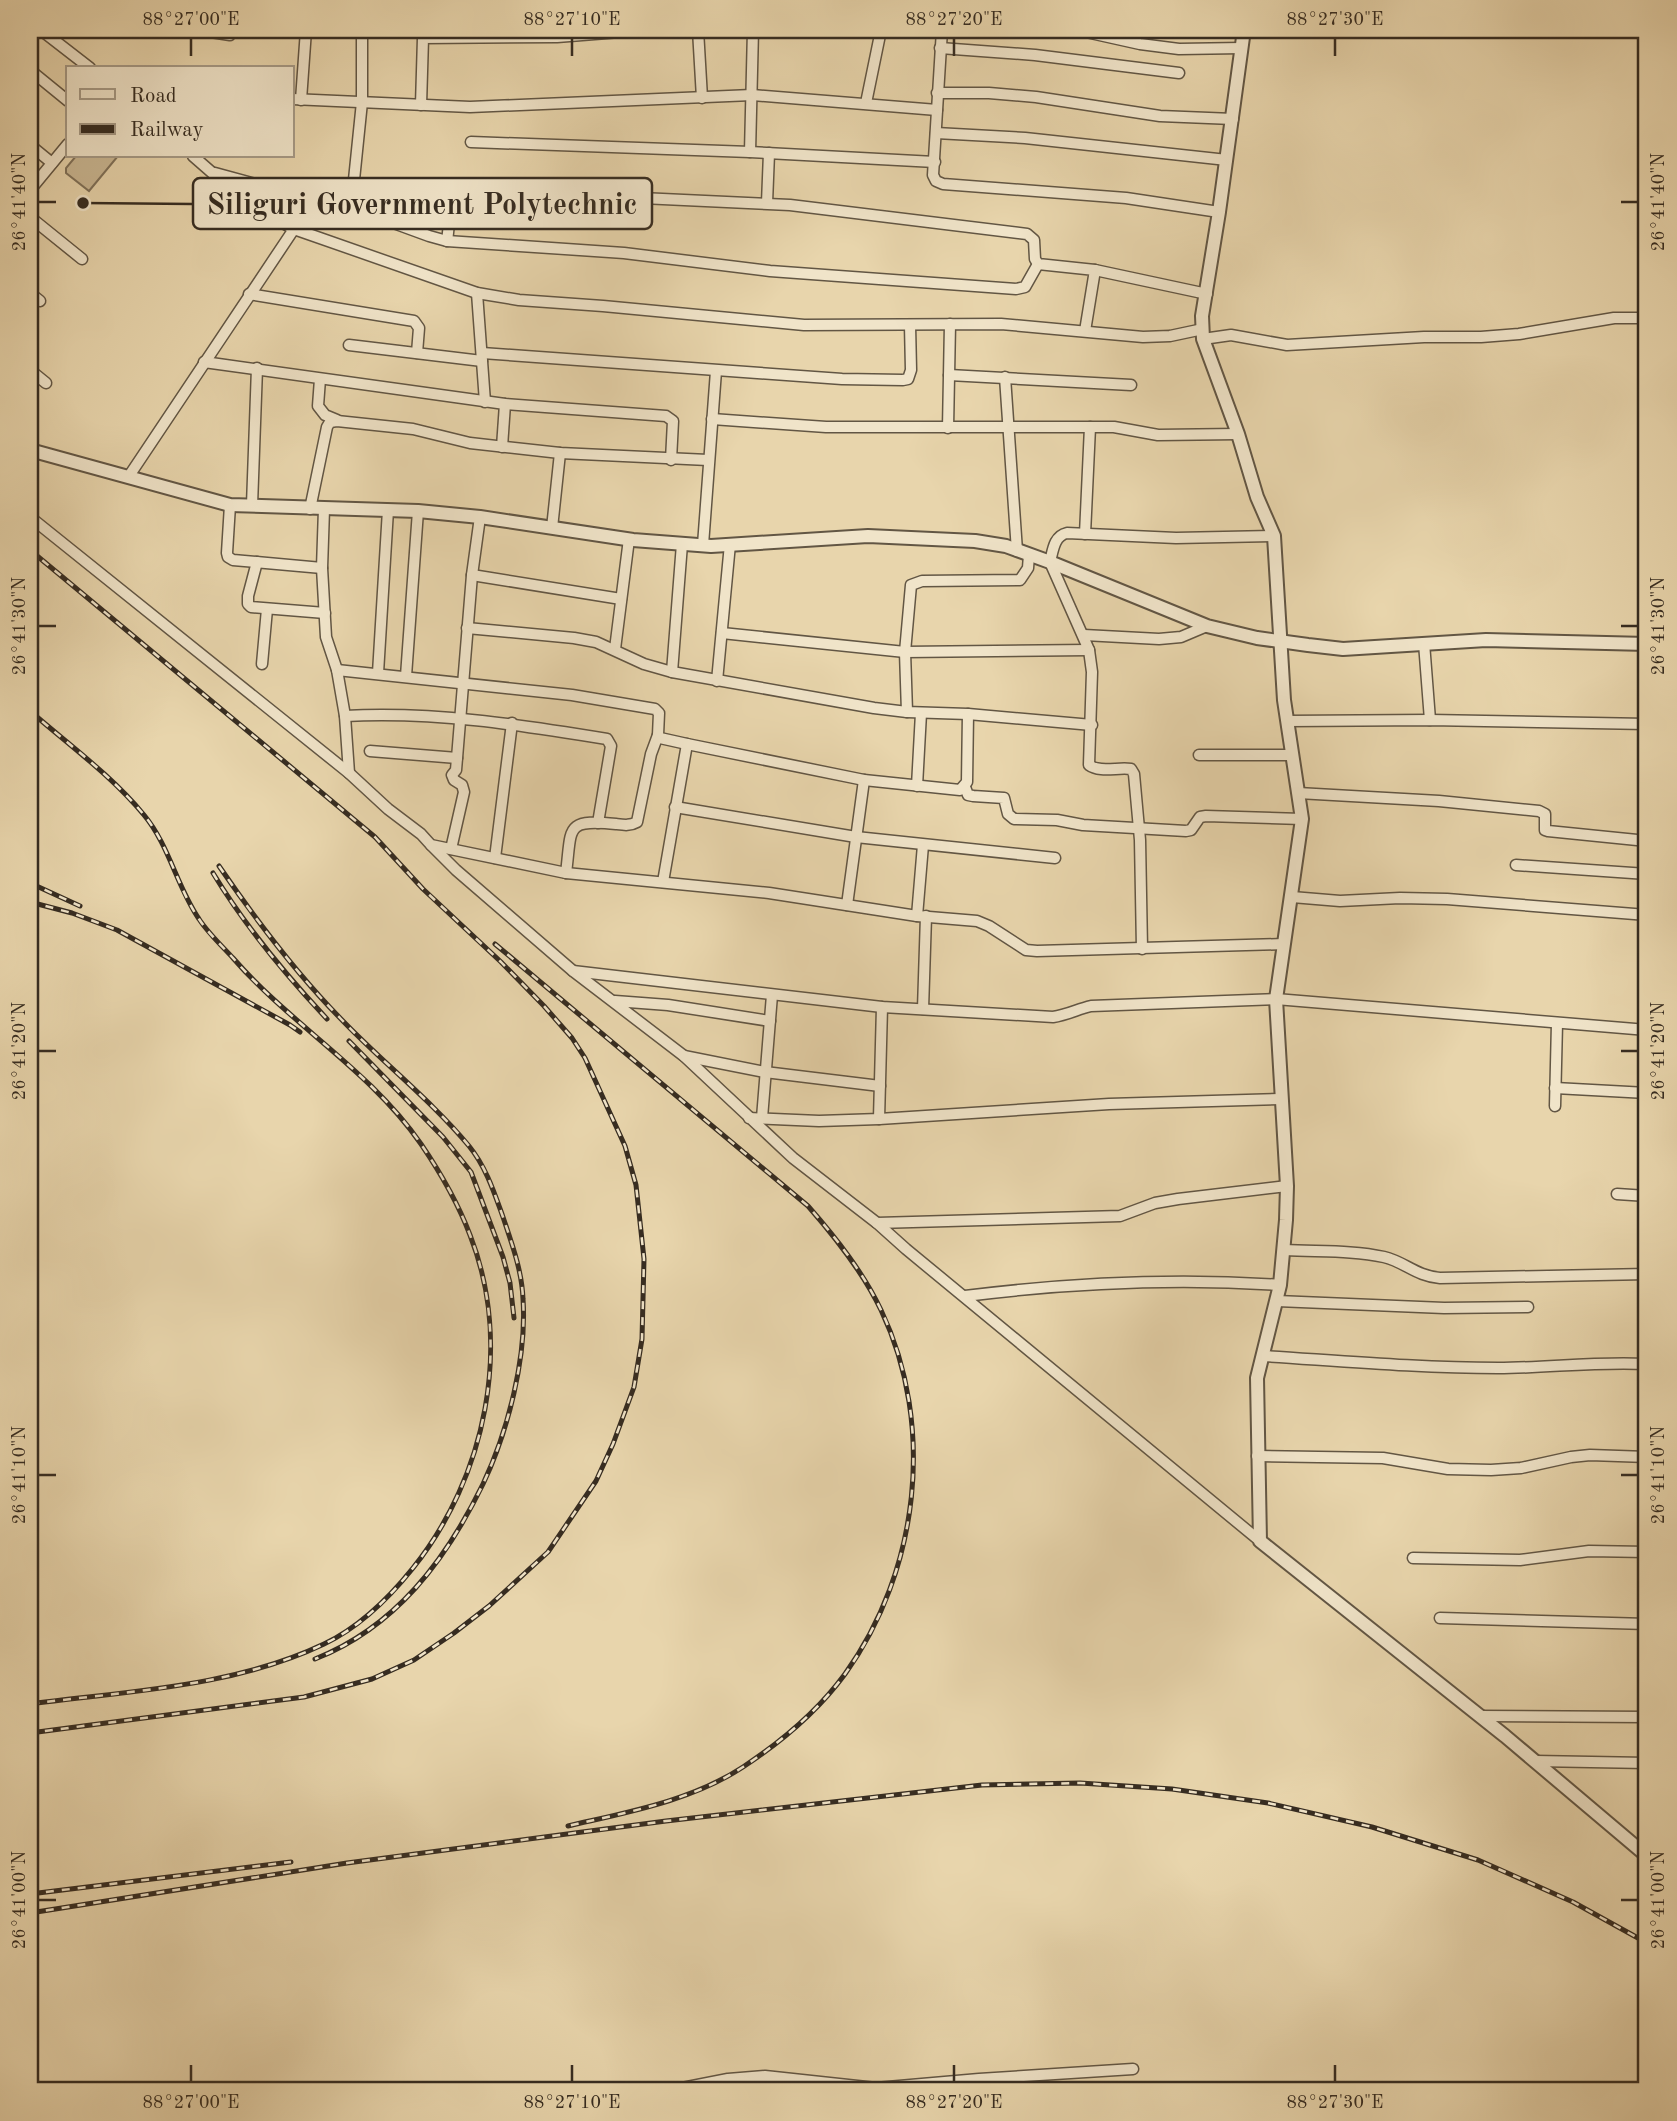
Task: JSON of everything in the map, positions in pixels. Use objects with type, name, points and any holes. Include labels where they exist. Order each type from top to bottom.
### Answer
[{"type":"street","points":[[41,30],[87,66]]},
{"type":"street","points":[[58,44],[60,30]]},
{"type":"street","points":[[198,30],[230,35]]},
{"type":"street","points":[[306,30],[297,99],[470,107],[752,95],[937,110]]},
{"type":"street","points":[[351,209],[362,102],[362,30]]},
{"type":"street","points":[[421,106],[423,34],[557,37],[645,30]]},
{"type":"street","points":[[698,30],[702,97]]},
{"type":"street","points":[[750,152],[753,30]]},
{"type":"street","points":[[866,103],[881,30]]},
{"type":"street","points":[[942,30],[933,175],[936,181],[943,184],[1126,198],[1219,212]]},
{"type":"street","points":[[1077,30],[1140,44],[1179,49],[1242,48]]},
{"type":"street","points":[[1244,30],[1202,316],[1203,334],[1257,497],[1274,536],[1284,700],[1302,819],[1276,999],[1287,1186],[1280,1285],[1257,1378],[1260,1541]]},
{"type":"street","points":[[940,48],[1035,55],[1179,73]]},
{"type":"street","points":[[30,70],[66,100]]},
{"type":"street","points":[[937,93],[1036,97],[1160,116],[1233,119]]},
{"type":"street","points":[[936,133],[1025,138],[1227,160]]},
{"type":"street","points":[[471,142],[935,162]]},
{"type":"street","points":[[30,145],[52,166]]},
{"type":"street","points":[[30,190],[66,147]]},
{"type":"street","points":[[766,204],[769,153]]},
{"type":"street","points":[[195,158],[249,205],[294,229],[477,293],[520,300],[804,325],[1001,324],[1143,337],[1231,335],[1287,345],[1424,337],[1481,337],[1520,334],[1603,320],[1647,318]]},
{"type":"street","points":[[212,172],[351,209],[447,241],[624,253],[770,271],[1016,289],[1025,287],[1038,264]]},
{"type":"street","points":[[447,241],[453,202],[462,192],[470,190],[766,204],[1027,234],[1034,240],[1035,259],[1038,264]]},
{"type":"street","points":[[30,217],[82,259]]},
{"type":"street","points":[[129,476],[294,229]]},
{"type":"street","points":[[1038,264],[1095,270],[1207,294]]},
{"type":"street","points":[[1085,331],[1095,270]]},
{"type":"street","points":[[30,293],[40,301]]},
{"type":"street","points":[[477,293],[485,402]]},
{"type":"street","points":[[249,294],[414,321],[419,328],[417,353]]},
{"type":"street","points":[[948,428],[950,324]]},
{"type":"street","points":[[349,345],[417,353],[842,379],[908,379],[911,370],[910,325]]},
{"type":"street","points":[[204,362],[485,402],[666,416],[673,421],[671,460]]},
{"type":"street","points":[[252,505],[257,368]]},
{"type":"street","points":[[30,370],[46,383]]},
{"type":"street","points":[[702,545],[716,371]]},
{"type":"street","points":[[949,375],[1131,385]]},
{"type":"street","points":[[907,712],[905,652],[911,585],[922,581],[1020,580],[1028,568],[1023,553],[1007,428],[1005,377]]},
{"type":"street","points":[[320,379],[318,406],[325,415],[337,421]]},
{"type":"street","points":[[502,446],[505,404]]},
{"type":"street","points":[[712,419],[826,427],[1090,427],[1125,428],[1149,434],[1238,434]]},
{"type":"street","points":[[349,773],[345,716],[337,670],[326,637],[317,509],[327,427],[330,422],[413,429],[460,441],[560,453],[708,460]]},
{"type":"street","points":[[1085,534],[1090,427]]},
{"type":"street","points":[[30,450],[230,505],[418,511],[480,517],[629,539],[702,545],[868,536],[975,541],[1050,562],[1207,626],[1257,638],[1343,649],[1499,640],[1647,644]]},
{"type":"street","points":[[552,528],[560,453]]},
{"type":"street","points":[[230,505],[228,557],[233,560],[322,568]]},
{"type":"street","points":[[378,673],[388,510]]},
{"type":"street","points":[[406,676],[418,511]]},
{"type":"street","points":[[30,517],[349,773],[573,971],[684,1056],[793,1158],[877,1223],[1260,1541],[1480,1716],[1647,1856]]},
{"type":"street","points":[[451,849],[464,792],[462,785],[452,778],[457,758],[472,575],[480,517]]},
{"type":"street","points":[[1142,949],[1138,828],[1133,771],[1128,768],[1092,768],[1088,760],[1092,725],[1092,672],[1089,650],[1050,562],[1059,537],[1067,533],[1175,538],[1274,536]]},
{"type":"street","points":[[614,649],[629,539]]},
{"type":"street","points":[[672,672],[682,544]]},
{"type":"street","points":[[718,681],[730,544]]},
{"type":"street","points":[[257,562],[247,601],[251,607],[325,613]]},
{"type":"street","points":[[472,575],[621,599]]},
{"type":"street","points":[[262,664],[267,608]]},
{"type":"street","points":[[1084,635],[1159,639],[1181,637],[1207,626]]},
{"type":"street","points":[[467,628],[596,642],[644,664],[672,672],[907,712],[968,714],[1092,725]]},
{"type":"street","points":[[722,633],[905,652],[1089,650]]},
{"type":"street","points":[[1424,643],[1430,720]]},
{"type":"street","points":[[337,670],[572,695],[648,707],[659,713],[658,735],[651,754],[637,822],[630,825],[579,823],[570,838],[566,873]]},
{"type":"street","points":[[917,786],[920,713]]},
{"type":"street","points":[[968,714],[965,787],[968,795],[1004,798],[1008,814],[1014,818],[1057,820],[1083,825],[1191,830],[1200,817],[1206,816],[1302,819]]},
{"type":"street","points":[[345,716],[382,715],[512,723],[607,739],[611,741],[598,823]]},
{"type":"street","points":[[1287,721],[1647,723]]},
{"type":"street","points":[[495,858],[512,723]]},
{"type":"street","points":[[658,735],[664,740],[864,780],[960,790],[965,787]]},
{"type":"street","points":[[663,882],[687,744]]},
{"type":"street","points":[[370,751],[457,758]]},
{"type":"street","points":[[1199,755],[1291,755]]},
{"type":"street","points":[[847,905],[864,780]]},
{"type":"street","points":[[1298,793],[1427,800],[1543,811],[1545,830],[1548,831],[1647,841]]},
{"type":"street","points":[[675,807],[923,845],[1055,858]]},
{"type":"street","points":[[431,845],[566,873],[769,893],[921,916],[977,921],[1026,950],[1284,944]]},
{"type":"street","points":[[923,845],[923,1009]]},
{"type":"street","points":[[1516,865],[1647,874]]},
{"type":"street","points":[[1292,897],[1340,901],[1447,899],[1647,915]]},
{"type":"street","points":[[573,971],[882,1007],[1053,1017],[1091,1006],[1276,999],[1647,1030]]},
{"type":"street","points":[[762,1118],[772,995]]},
{"type":"street","points":[[615,1001],[668,1004],[770,1021]]},
{"type":"street","points":[[879,1119],[882,1007]]},
{"type":"street","points":[[1555,1106],[1557,1023]]},
{"type":"street","points":[[684,1056],[765,1072],[880,1086]]},
{"type":"street","points":[[1555,1088],[1647,1093]]},
{"type":"street","points":[[749,1118],[818,1121],[879,1119],[1109,1104],[1280,1098]]},
{"type":"street","points":[[877,1223],[1111,1217],[1178,1199],[1287,1186]]},
{"type":"street","points":[[1618,1194],[1647,1196]]},
{"type":"street","points":[[1284,1251],[1340,1252],[1382,1257],[1394,1260],[1417,1273],[1440,1278],[1647,1274]]},
{"type":"street","points":[[965,1296],[1034,1288],[1146,1282],[1280,1285]]},
{"type":"street","points":[[1277,1301],[1444,1308],[1528,1307]]},
{"type":"street","points":[[1264,1356],[1433,1367],[1647,1364]]},
{"type":"street","points":[[1257,1456],[1383,1458],[1448,1469],[1491,1470],[1521,1468],[1590,1455],[1647,1457]]},
{"type":"street","points":[[1413,1558],[1520,1560],[1589,1550],[1647,1552]]},
{"type":"street","points":[[1440,1618],[1647,1623]]},
{"type":"street","points":[[1480,1716],[1647,1717]]},
{"type":"street","points":[[1535,1761],[1647,1763]]},
{"type":"street","points":[[667,2091],[728,2079],[765,2076],[876,2088],[1133,2070]]},
{"type":"shaded area","points":[[74,158],[116,158],[89,191],[66,173],[66,168]]},
{"type":"railway","points":[[30,550],[375,837],[423,889],[501,962],[572,1038],[585,1058],[625,1146],[636,1185],[644,1259],[642,1339],[634,1387],[613,1444],[596,1481],[548,1552],[489,1606],[414,1660],[372,1679],[304,1697],[30,1733]]},
{"type":"railway","points":[[30,711],[104,774],[144,815],[160,839],[191,907],[215,939],[280,1005],[378,1093],[421,1144],[448,1188],[470,1235],[483,1277],[490,1321],[490,1365],[485,1409],[474,1452],[459,1493],[438,1532],[413,1568],[384,1601],[362,1620],[324,1644],[254,1670],[142,1691],[30,1704]]},
{"type":"railway","points":[[219,866],[292,965],[356,1035],[455,1129],[475,1154],[489,1180],[503,1217],[521,1278],[522,1345],[514,1393],[492,1463],[468,1512],[435,1564],[394,1610],[370,1629],[315,1659]]},
{"type":"railway","points":[[213,873],[266,949],[327,1019]]},
{"type":"railway","points":[[30,883],[80,906]]},
{"type":"railway","points":[[30,902],[72,913],[117,930],[300,1032]]},
{"type":"railway","points":[[495,944],[808,1206],[829,1230],[857,1269],[881,1310],[898,1355],[909,1401],[913,1449],[911,1497],[903,1544],[890,1590],[870,1634],[845,1674],[823,1701],[771,1747],[723,1779],[658,1804],[568,1826]]},
{"type":"railway","points":[[349,1041],[443,1137],[471,1172],[503,1257],[510,1283],[514,1318]]},
{"type":"railway","points":[[30,1913],[347,1863],[666,1821],[982,1785],[1080,1783],[1172,1789],[1268,1803],[1372,1827],[1478,1860],[1573,1902],[1647,1943]]},
{"type":"railway","points":[[30,1894],[291,1862]]},
{"type":"place","name":"Siliguri Government Polytechnic","points":[[83,203]]}]
